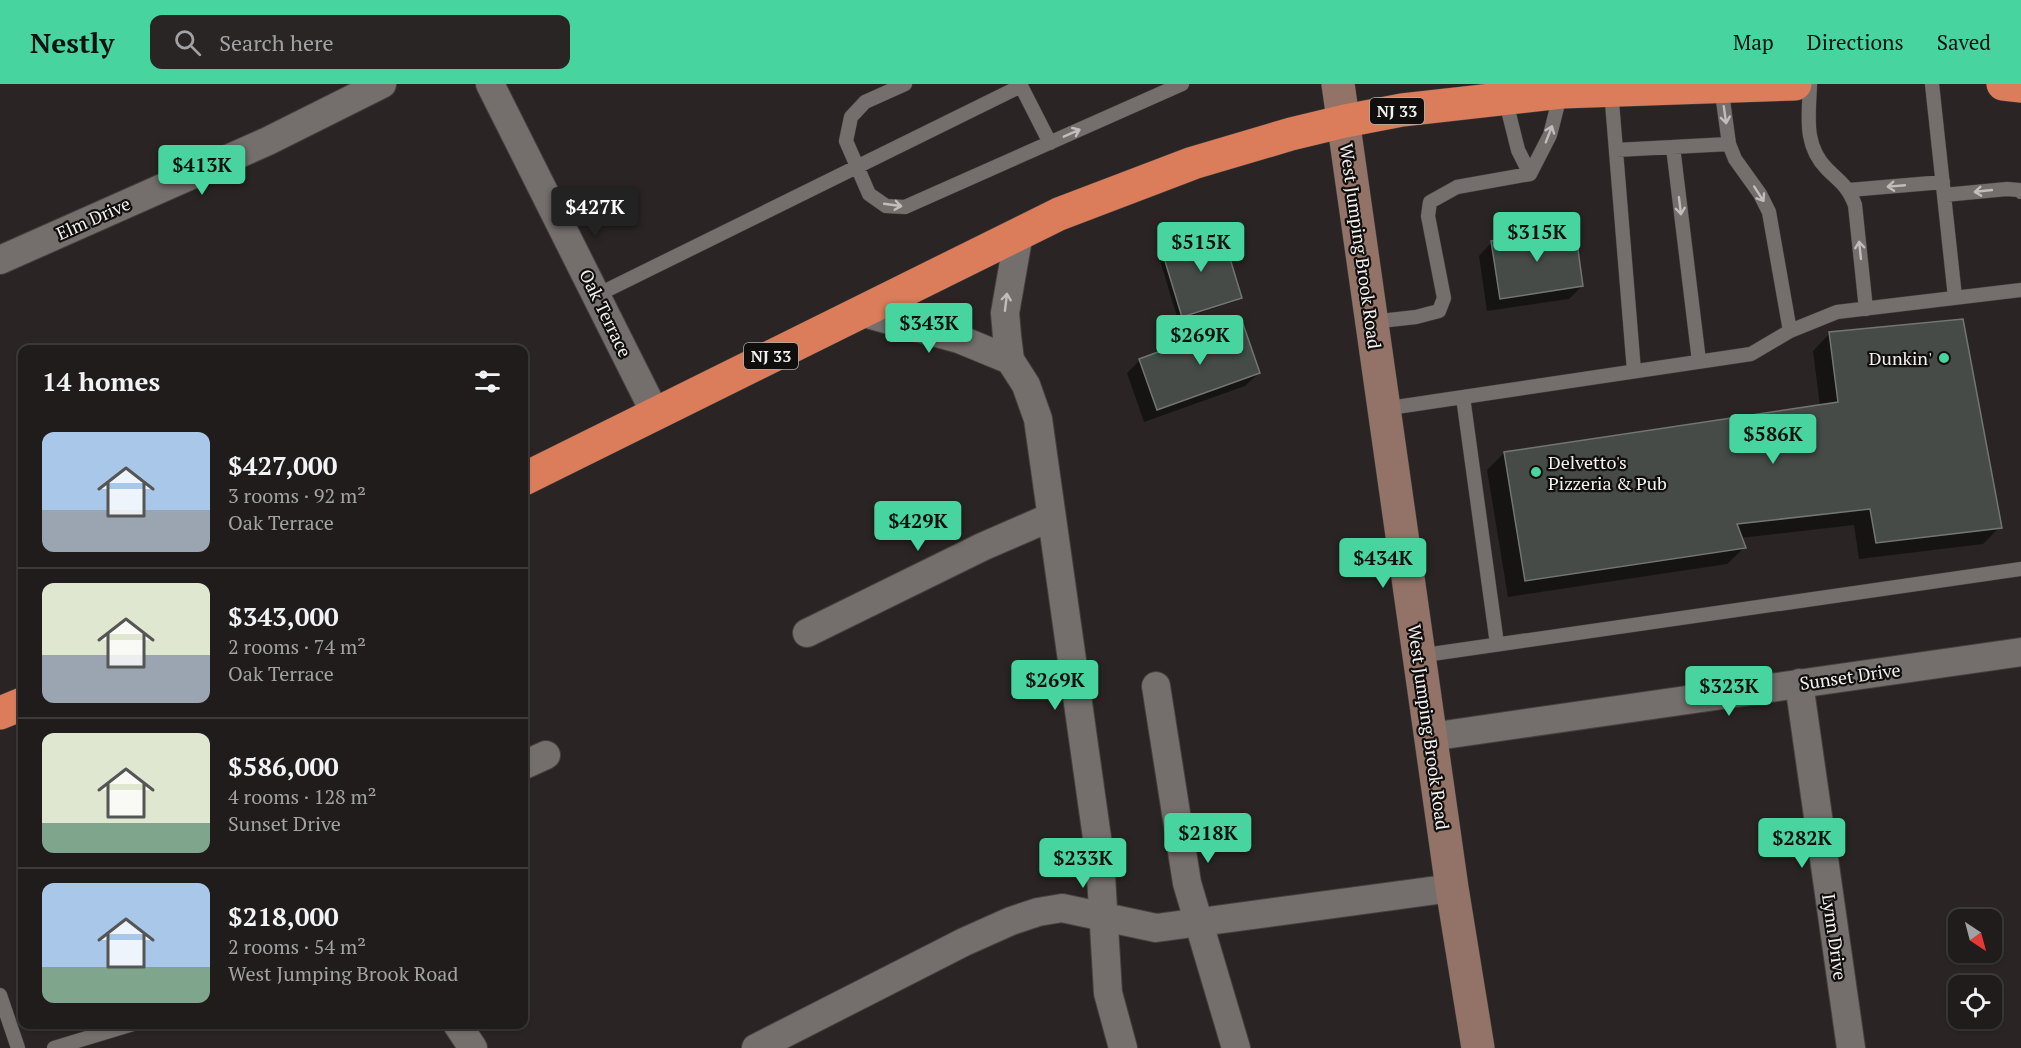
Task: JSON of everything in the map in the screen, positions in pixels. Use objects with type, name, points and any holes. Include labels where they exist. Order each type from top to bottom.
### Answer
[{"type":"highway","name":"NJ 33","points":[[528,477],[1019,233],[1101,196],[1192,163],[1291,134],[1402,110],[1562,92],[1795,84]]},
{"type":"highway","points":[[2003,84],[2021,86]]},
{"type":"highway","points":[[0,713],[18,706]]},
{"type":"street","name":"Elm Drive","points":[[0,260],[268,141],[382,84]]},
{"type":"street","name":"Oak Terrace","points":[[490,84],[655,413]]},
{"type":"street","name":"West Jumping Brook Road","points":[[1338,84],[1345,121],[1418,656],[1478,1048]]},
{"type":"street","points":[[1019,233],[1005,313],[1010,360],[1026,385],[1038,419],[1100,859],[1108,993],[1123,1048]]},
{"type":"street","points":[[860,312],[959,339],[1010,360]]},
{"type":"street","points":[[807,633],[982,547],[1051,517]]},
{"type":"street","name":"Sunset Drive","points":[[1430,737],[2021,652]]},
{"type":"street","name":"Lynn Drive","points":[[1798,683],[1851,1048]]},
{"type":"street","points":[[1156,686],[1187,883],[1236,1048]]},
{"type":"street","points":[[756,1048],[964,942],[1011,921],[1038,912],[1062,908],[1156,928],[1452,888]]},
{"type":"street","points":[[460,1029],[473,1048]]},
{"type":"lane","points":[[905,84],[865,102],[851,117],[846,141],[869,194],[886,206],[905,207],[1182,84]]},
{"type":"lane","points":[[1810,84],[1808,127],[1810,144],[1826,168],[1850,190],[1855,205],[1866,309]]},
{"type":"lane","points":[[1932,84],[1955,297]]},
{"type":"lane","points":[[597,295],[1021,85],[1050,143]]},
{"type":"lane","points":[[1721,86],[1730,144],[1735,159],[1760,194],[1769,212],[1790,331]]},
{"type":"lane","points":[[1611,90],[1634,371]]},
{"type":"lane","points":[[1530,174],[1550,135],[1562,92]]},
{"type":"lane","points":[[1504,98],[1518,150],[1530,174]]},
{"type":"lane","points":[[1616,150],[1730,144]]},
{"type":"lane","points":[[1673,147],[1699,361]]},
{"type":"lane","points":[[1371,322],[1416,317],[1439,310],[1444,298],[1428,216],[1430,202],[1457,186],[1530,174]]},
{"type":"lane","points":[[1850,190],[2007,189],[2021,192]]},
{"type":"lane","points":[[1383,409],[1751,354],[1790,331],[1837,312],[2021,290]]},
{"type":"lane","points":[[1463,397],[1497,644]]},
{"type":"lane","points":[[1418,656],[2021,569]]},
{"type":"lane","points":[[0,994],[18,1048]]},
{"type":"lane","points":[[54,1048],[116,1029]]},
{"type":"building","points":[[1575,228],[1583,286],[1500,299],[1491,241]]},
{"type":"building","points":[[1221,229],[1242,298],[1182,317],[1161,248]]},
{"type":"building","points":[[1963,319],[2002,528],[1876,543],[1870,509],[1737,524],[1746,548],[1525,581],[1504,452],[1838,402],[1829,332]]},
{"type":"building","points":[[1242,321],[1260,373],[1157,410],[1139,359]]},
{"type":"place","name":"Dunkin'","points":[[1944,358]]},
{"type":"place","name":"Delvetto's Pizzeria & Pub","points":[[1536,472]]}]
